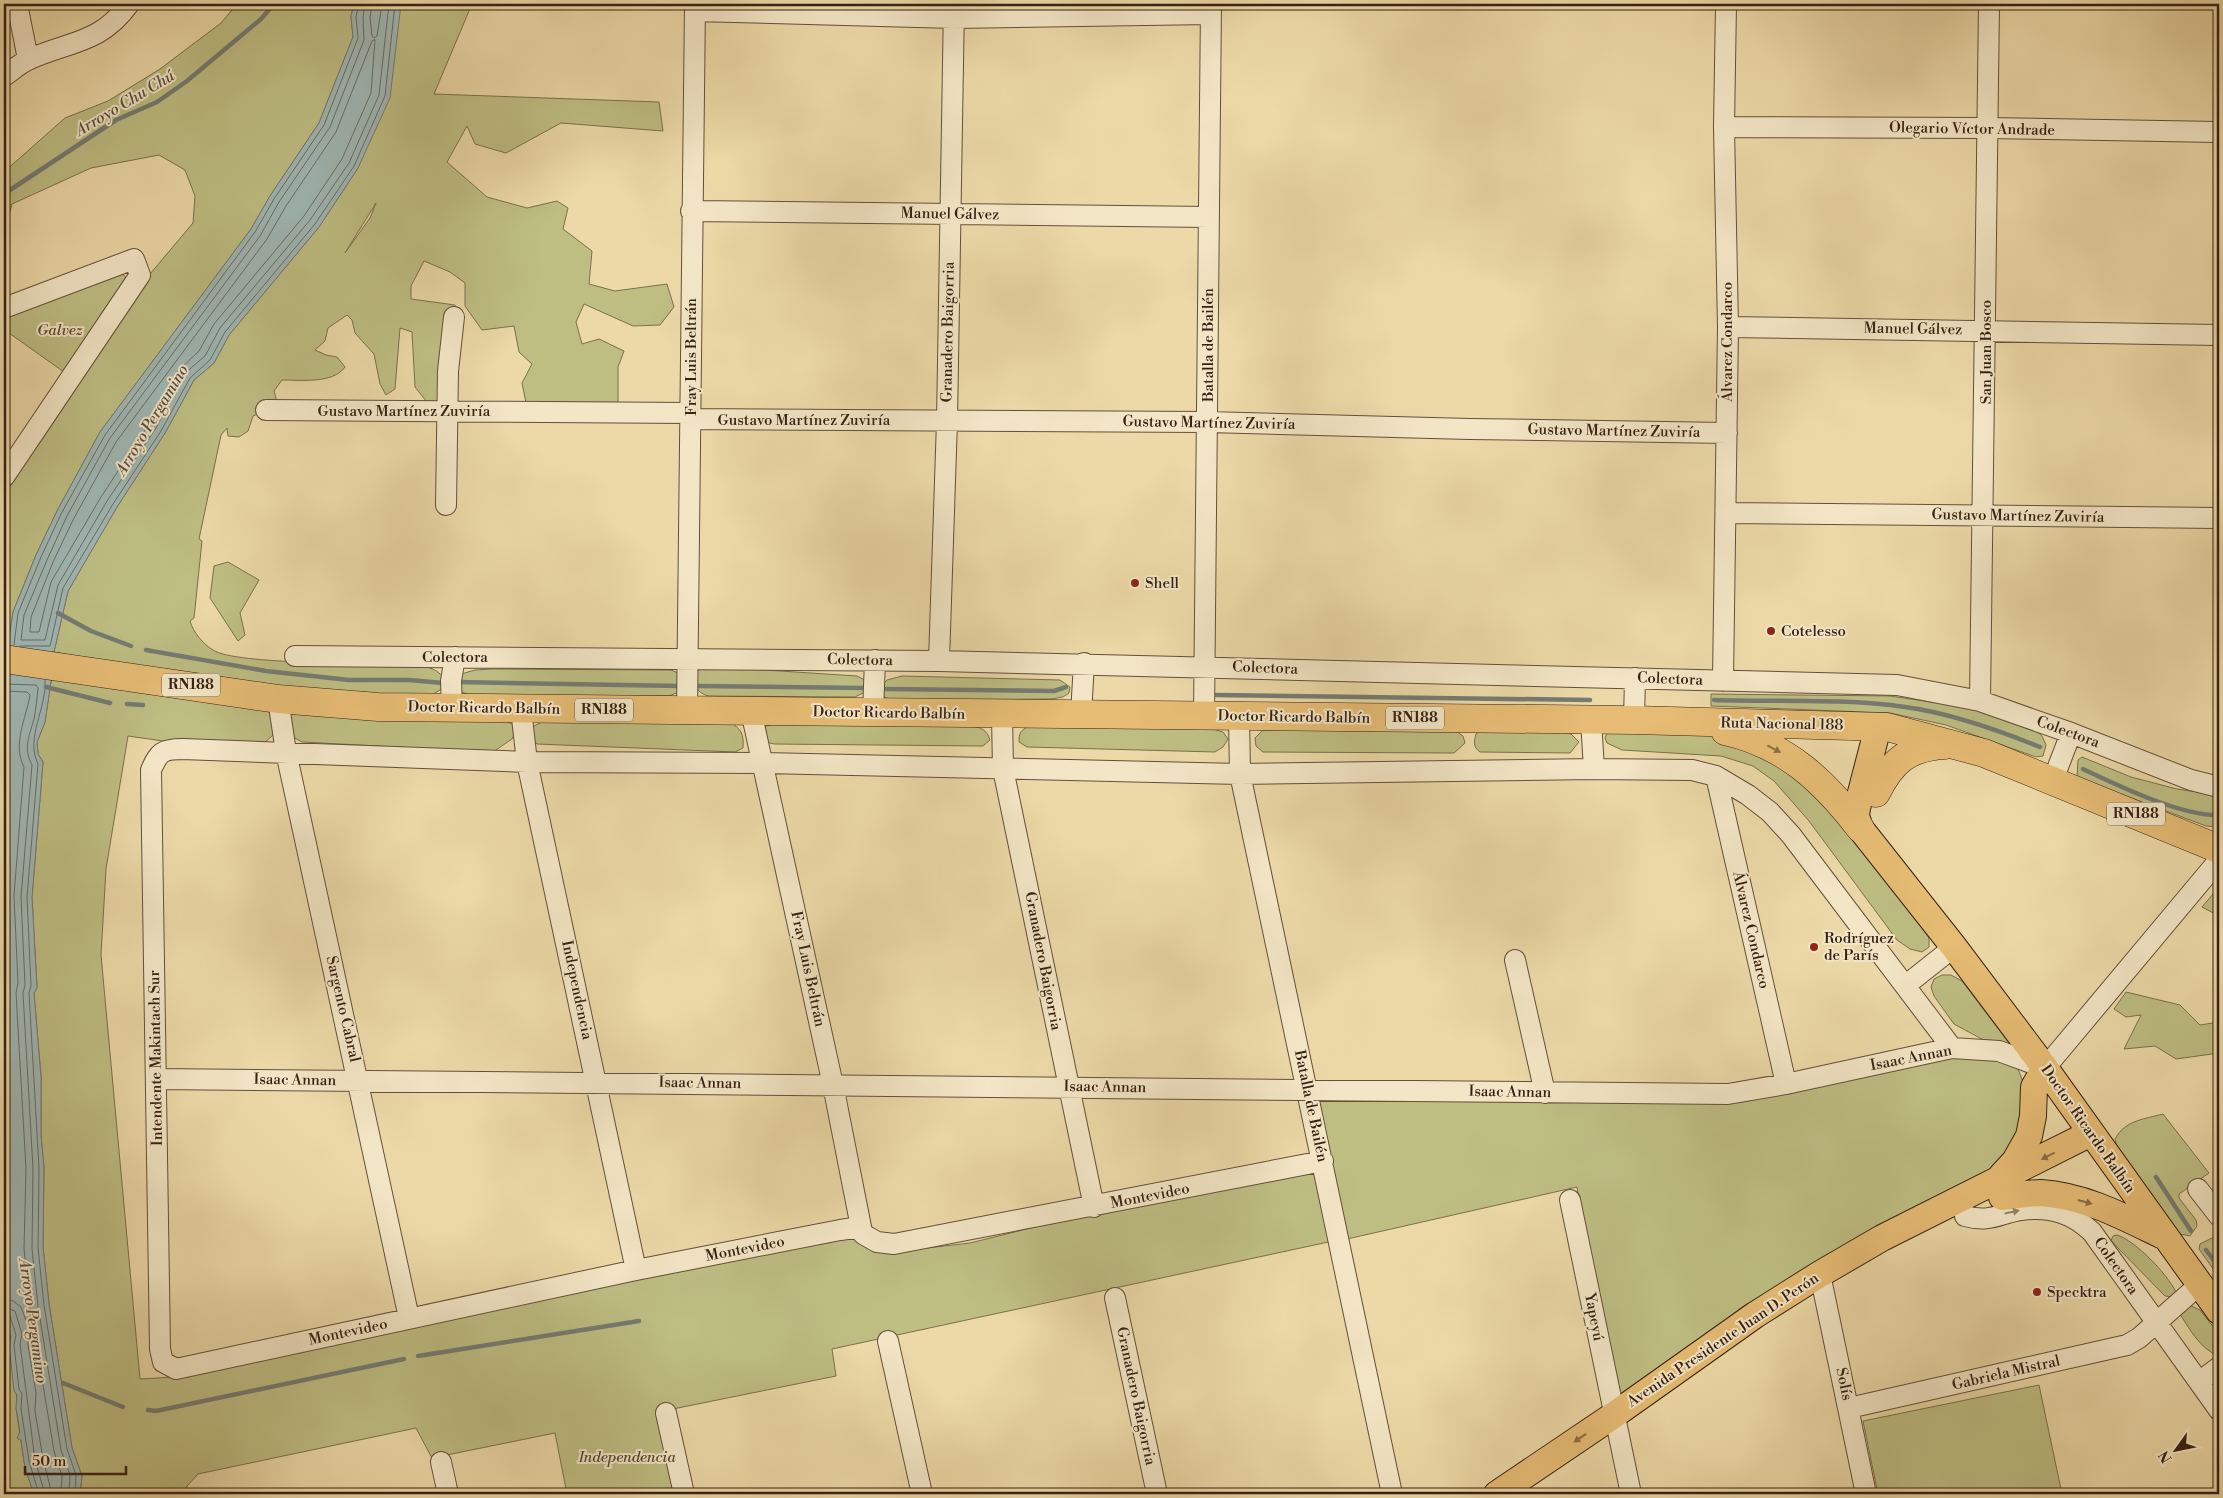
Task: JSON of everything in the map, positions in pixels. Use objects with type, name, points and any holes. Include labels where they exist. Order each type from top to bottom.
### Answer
[{"type":"highway","name":"Doctor Ricardo Balbín","points":[[4,659],[104,672],[278,699],[344,705],[521,709],[1634,720],[1677,722]]},
{"type":"highway","name":"Ruta Nacional 188","points":[[1677,722],[1883,727]]},
{"type":"highway","points":[[1677,722],[1746,736],[1790,757],[1826,787],[1860,828]]},
{"type":"highway","name":"RN188","points":[[1883,727],[1959,744],[2053,780],[2219,849]]},
{"type":"highway","points":[[1876,793],[1900,758],[1912,751],[1931,746],[1959,744]]},
{"type":"main road","name":"Doctor Ricardo Balbín","points":[[1883,727],[1873,818],[1880,838],[1954,948]]},
{"type":"main road","points":[[1860,828],[1856,816],[1857,808],[1883,727]]},
{"type":"main road","name":"Doctor Ricardo Balbín","points":[[1860,828],[2045,1068],[2219,1311]]},
{"type":"main road","points":[[2045,1068],[2034,1087],[2033,1116],[2029,1136],[1999,1190],[2073,1198],[2104,1206],[2164,1236]]},
{"type":"main road","name":"Avenida Presidente Juan D. Perón","points":[[1822,1282],[1882,1238],[1999,1190],[2097,1141]]},
{"type":"main road","name":"Avenida Presidente Juan D. Perón","points":[[1530,1494],[1755,1315],[1965,1216],[1999,1190]]},
{"type":"main road","name":"Avenida Presidente Juan D. Perón","points":[[1497,1494],[1616,1424]]},
{"type":"street","points":[[17,4],[28,60]]},
{"type":"street","points":[[4,76],[28,60],[92,37],[110,26],[129,4]]},
{"type":"street","name":"Álvarez Condarco","points":[[1723,681],[1728,327],[1724,127],[1726,4]]},
{"type":"street","name":"San Juan Bosco","points":[[1980,701],[1984,516],[1986,128],[1989,4]]},
{"type":"street","points":[[695,7],[954,11],[1210,9]]},
{"type":"street","name":"Fray Luis Beltrán","points":[[687,711],[695,7]]},
{"type":"street","name":"Batalla de Bailén","points":[[1204,716],[1208,422],[1210,9]]},
{"type":"street","name":"Granadero Baigorria","points":[[939,661],[954,11]]},
{"type":"street","name":"Olegario Víctor Andrade","points":[[1724,127],[1986,128],[2219,132]]},
{"type":"street","name":"Manuel Gálvez","points":[[692,212],[1209,217]]},
{"type":"street","points":[[4,308],[134,259],[140,275],[4,477]]},
{"type":"street","points":[[446,505],[448,371],[454,317]]},
{"type":"street","name":"Manuel Gálvez","points":[[1728,327],[2219,335]]},
{"type":"street","name":"Gustavo Martínez Zuviría","points":[[266,410],[447,411],[946,421],[1208,422],[1727,433]]},
{"type":"street","name":"Gustavo Martínez Zuviría","points":[[1726,513],[2219,518]]},
{"type":"street","name":"Colectora","points":[[294,656],[688,657],[939,661],[1205,666],[1897,685],[1980,701],[2071,732],[2191,780],[2219,786]]},
{"type":"street","points":[[452,708],[451,681],[455,657]]},
{"type":"street","points":[[873,713],[875,660]]},
{"type":"street","points":[[1081,714],[1084,664]]},
{"type":"street","points":[[1634,720],[1635,678]]},
{"type":"street","name":"Sargento Cabral","points":[[278,699],[286,752],[409,1318]]},
{"type":"street","name":"Independencia","points":[[521,709],[528,762],[636,1270]]},
{"type":"street","name":"Fray Luis Beltrán","points":[[751,711],[764,763],[833,1085],[861,1227]]},
{"type":"street","name":"Granadero Baigorria","points":[[1002,714],[1003,769],[1094,1207]]},
{"type":"street","name":"Batalla de Bailén","points":[[1239,716],[1240,774],[1392,1494]]},
{"type":"street","points":[[1591,720],[1594,769]]},
{"type":"street","points":[[2053,780],[2071,732]]},
{"type":"street","name":"Intendente Makintach Sur","points":[[163,1362],[160,1349],[151,770],[158,755],[168,749],[286,752]]},
{"type":"street","points":[[286,752],[528,762],[764,763],[1240,774],[1594,769],[1692,770],[1716,776],[1748,795],[1770,812],[1791,835],[1952,1048]]},
{"type":"street","name":"Álvarez Condarco","points":[[1716,776],[1786,1084]]},
{"type":"street","points":[[2045,1068],[2219,860]]},
{"type":"street","points":[[1906,985],[1954,948]]},
{"type":"street","points":[[1515,960],[1544,1093]]},
{"type":"street","name":"Isaac Annan","points":[[156,1079],[1728,1094],[1786,1084],[1952,1048],[1999,1051],[2045,1068]]},
{"type":"street","name":"Montevideo","points":[[163,1362],[176,1370],[636,1270],[861,1227],[863,1234],[877,1242],[894,1244],[1094,1207],[1323,1161]]},
{"type":"street","points":[[2198,1189],[2219,1216]]},
{"type":"street","name":"Yapeyú","points":[[1570,1200],[1630,1494]]},
{"type":"street","name":"Colectora","points":[[1965,1216],[1982,1220],[2023,1210],[2045,1210],[2078,1219],[2092,1232],[2219,1410]]},
{"type":"street","name":"Solís","points":[[1822,1282],[1866,1494]]},
{"type":"street","name":"Gabriela Mistral","points":[[1849,1408],[2127,1346],[2139,1338],[2199,1284]]},
{"type":"street","name":"Granadero Baigorria","points":[[1115,1298],[1157,1494]]},
{"type":"street","points":[[888,1341],[922,1494]]},
{"type":"street","points":[[2199,1382],[2219,1367]]},
{"type":"street","points":[[666,1413],[684,1494]]},
{"type":"street","points":[[441,1462],[448,1494]]},
{"type":"green space","points":[[237,4],[354,4],[351,16],[353,37],[319,123],[270,196],[251,229],[100,432],[57,511],[36,555],[13,612],[7,651],[4,650],[4,486],[150,274],[193,223],[195,196],[185,170],[159,155],[91,168],[12,204],[10,212],[4,216],[4,172],[65,118],[108,101],[160,69],[221,23]]},
{"type":"green space","points":[[401,4],[472,4],[434,94],[659,102],[663,131],[561,123],[506,153],[475,144],[467,126],[447,162],[487,197],[527,208],[557,201],[568,208],[563,229],[592,251],[589,284],[615,291],[667,284],[674,307],[660,325],[633,326],[584,304],[576,322],[582,344],[599,339],[624,351],[618,367],[618,408],[527,408],[522,383],[532,364],[519,352],[514,326],[482,330],[465,306],[465,283],[450,272],[424,261],[411,286],[411,299],[455,305],[459,328],[441,402],[427,402],[415,387],[412,332],[400,328],[395,389],[386,395],[380,384],[374,354],[355,333],[352,320],[347,315],[328,328],[325,341],[315,350],[337,357],[345,367],[340,372],[325,379],[282,380],[274,391],[278,405],[253,416],[248,431],[239,437],[228,436],[227,428],[221,435],[199,539],[202,541],[194,618],[190,621],[199,637],[213,650],[226,655],[248,658],[276,661],[411,664],[422,666],[435,670],[442,676],[445,681],[442,689],[433,694],[385,694],[290,688],[195,677],[54,652],[68,591],[117,507],[165,433],[194,380],[214,363],[229,335],[319,227],[358,168]],"holes":[[[376,203],[370,218],[345,253]]]},
{"type":"green space","name":"Galvez","points":[[121,272],[128,280],[71,377],[9,333],[4,325],[4,316]]},
{"type":"green space","points":[[228,562],[259,580],[240,613],[245,635],[238,641],[210,598],[214,566]]},
{"type":"green space","points":[[703,666],[857,676],[865,680],[867,688],[863,693],[855,697],[708,696],[700,692],[696,687],[697,672]]},
{"type":"green space","points":[[475,670],[671,670],[678,673],[679,692],[669,696],[469,695],[457,690],[461,674]]},
{"type":"green space","points":[[52,675],[267,711],[273,715],[273,735],[263,744],[163,741],[128,736],[106,869],[101,955],[140,1379],[174,1377],[406,1326],[847,1238],[910,1250],[970,1243],[1035,1227],[1305,1173],[1314,1174],[1319,1180],[1333,1241],[832,1349],[836,1376],[658,1412],[676,1494],[567,1494],[555,1433],[432,1458],[416,1428],[198,1474],[187,1486],[186,1494],[80,1494],[82,1476],[72,1448],[49,1304],[43,1247],[44,1167],[41,1136],[41,1077],[34,993],[37,988],[32,897],[43,762],[38,754],[37,742],[45,722]]},
{"type":"green space","points":[[902,676],[1060,680],[1070,687],[1069,693],[1063,697],[1051,699],[895,700],[886,698],[880,693],[880,687],[887,680]]},
{"type":"green space","points":[[1711,694],[1890,696],[1979,709],[2034,729],[2042,736],[2046,745],[2043,756],[2036,757],[1946,725],[1890,713],[1711,706]]},
{"type":"green space","points":[[293,712],[505,721],[512,724],[516,731],[512,739],[493,752],[302,742],[291,736],[287,716]]},
{"type":"green space","points":[[542,722],[729,722],[741,732],[743,748],[735,752],[537,744],[532,740],[530,733],[534,726]]},
{"type":"green space","points":[[774,724],[970,726],[983,730],[990,740],[983,746],[774,744],[766,742],[762,735],[766,726]]},
{"type":"green space","points":[[1028,727],[1213,729],[1223,732],[1228,739],[1223,747],[1215,752],[1027,747],[1019,742],[1019,739],[1022,731]]},
{"type":"green space","points":[[1263,730],[1456,731],[1463,736],[1465,743],[1454,753],[1263,752],[1256,746],[1255,738]]},
{"type":"green space","points":[[1483,730],[1563,732],[1571,734],[1579,742],[1570,753],[1480,752],[1475,746],[1475,739],[1476,734]]},
{"type":"green space","points":[[1607,733],[1709,733],[1805,776],[1921,926],[1929,938],[1929,947],[1922,952],[1910,949],[1897,940],[1809,821],[1774,781],[1753,766],[1721,756],[1622,750],[1607,743],[1605,738]]},
{"type":"green space","points":[[2082,757],[2131,777],[2177,789],[2219,795],[2219,827],[2206,826],[2077,776],[2078,760]]},
{"type":"green space","points":[[2219,892],[2219,916],[2202,907],[2213,894]]},
{"type":"green space","points":[[1942,975],[1951,975],[1962,981],[2009,1043],[2009,1048],[1991,1044],[1954,1024],[1934,996],[1931,987],[1934,979]]},
{"type":"green space","points":[[2126,992],[2180,1005],[2200,1025],[2219,1022],[2219,1053],[2176,1059],[2155,1046],[2124,1049],[2141,1015],[2126,1017],[2114,1009]]},
{"type":"green space","points":[[1975,1056],[2004,1057],[2017,1066],[2026,1090],[2026,1118],[2005,1162],[1746,1305],[1725,1322],[1719,1330],[1623,1398],[1610,1391],[1577,1187],[1347,1239],[1319,1102],[1328,1097],[1719,1103],[1924,1060]]},
{"type":"green space","points":[[2163,1114],[2209,1173],[2179,1194],[2179,1198],[2196,1220],[2197,1226],[2190,1236],[2180,1234],[2118,1150],[2115,1139],[2130,1124]]},
{"type":"green space","points":[[2117,1235],[2125,1238],[2142,1251],[2158,1268],[2176,1292],[2173,1297],[2165,1296],[2117,1247],[2111,1240],[2113,1236]]},
{"type":"green space","points":[[2214,1237],[2219,1243],[2219,1277],[2199,1249],[2200,1244]]},
{"type":"green space","points":[[4,1298],[8,1330],[11,1336],[12,1369],[18,1404],[16,1408],[25,1468],[34,1494],[4,1494]]},
{"type":"green space","points":[[2187,1304],[2200,1310],[2219,1334],[2218,1356],[2201,1343],[2180,1314]]},
{"type":"green space","points":[[2039,1385],[2062,1494],[1878,1494],[1863,1421]]},
{"type":"water","name":"Arroyo Pergamino","points":[[354,4],[401,4],[390,98],[358,168],[319,227],[229,335],[214,363],[194,380],[165,433],[117,507],[68,591],[54,652],[7,651],[13,612],[36,555],[57,511],[100,432],[251,229],[270,196],[319,123],[353,37],[351,16]]},
{"type":"water","name":"Arroyo Pergamino","points":[[4,673],[52,675],[45,722],[37,742],[38,754],[43,762],[32,897],[37,988],[34,993],[41,1077],[41,1136],[44,1167],[43,1247],[49,1304],[72,1448],[82,1476],[80,1494],[34,1494],[25,1468],[21,1440],[17,1438],[20,1432],[16,1408],[17,1395],[14,1391],[9,1345],[11,1336],[8,1330],[4,1298]]},
{"type":"waterway","name":"Arroyo Chu Chú","points":[[4,194],[116,120],[157,102],[187,81],[261,19],[274,4]]},
{"type":"waterway","points":[[58,613],[91,631],[131,646]]},
{"type":"waterway","points":[[146,650],[266,671],[349,680],[409,680],[443,683]]},
{"type":"waterway","points":[[457,682],[679,686]]},
{"type":"waterway","points":[[697,686],[865,688]]},
{"type":"waterway","points":[[46,687],[110,703]]},
{"type":"waterway","points":[[886,689],[1054,691],[1066,687]]},
{"type":"waterway","points":[[1216,695],[1590,700]]},
{"type":"waterway","points":[[1714,700],[1833,701],[1905,707],[1940,713],[1974,723],[2040,747]]},
{"type":"waterway","points":[[127,704],[143,705]]},
{"type":"waterway","points":[[2083,769],[2169,806],[2187,811],[2219,815]]},
{"type":"waterway","points":[[2156,1177],[2191,1231]]},
{"type":"waterway","points":[[2206,1250],[2219,1267]]},
{"type":"waterway","points":[[418,1356],[639,1321]]},
{"type":"waterway","points":[[148,1410],[156,1411],[404,1359]]},
{"type":"waterway","points":[[63,1383],[123,1407]]},
{"type":"waterway","points":[[170,1494],[177,1494]]},
{"type":"place","name":"Shell","points":[[1135,583]]},
{"type":"place","name":"Cotelesso","points":[[1771,631]]},
{"type":"place","name":"Rodríguez de París","points":[[1814,947]]},
{"type":"place","name":"Specktra","points":[[2037,1292]]}]
